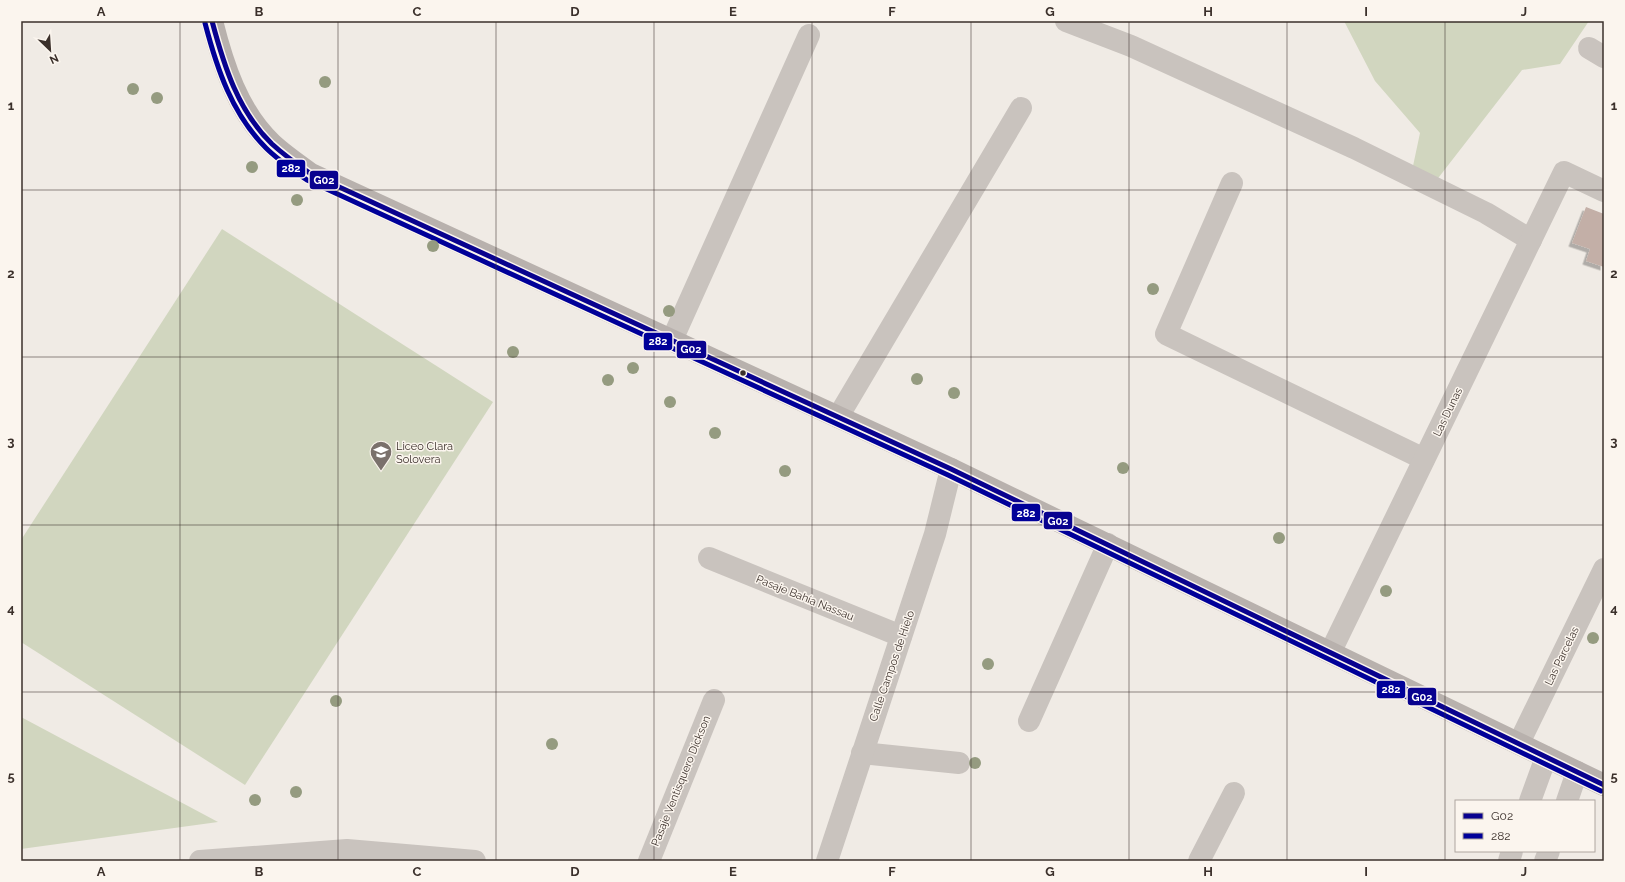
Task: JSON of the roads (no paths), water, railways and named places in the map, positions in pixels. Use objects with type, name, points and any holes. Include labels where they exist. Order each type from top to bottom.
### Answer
[{"type":"main road","points":[[212,21],[225,66],[243,107],[256,126],[266,137],[290,160],[311,174],[951,468],[1331,651],[1604,785]]},
{"type":"street","points":[[1066,21],[1131,46],[1354,148],[1486,213],[1531,240]]},
{"type":"street","points":[[672,340],[809,34]]},
{"type":"street","points":[[838,417],[1021,108]]},
{"type":"street","name":"Las Dunas","points":[[1331,651],[1564,172],[1604,191]]},
{"type":"street","points":[[1232,183],[1166,334],[1424,459]]},
{"type":"street","name":"Calle Campos de Hielo","points":[[827,861],[935,534],[951,468]]},
{"type":"street","points":[[1029,721],[1108,544]]},
{"type":"street","name":"Pasaje Bahía Nassau","points":[[709,558],[901,636]]},
{"type":"street","name":"Las Parcelas","points":[[1519,743],[1604,569]]},
{"type":"street","name":"Pasaje Ventisquero Dickson","points":[[649,861],[714,700]]},
{"type":"street","points":[[862,753],[959,763]]},
{"type":"street","points":[[1530,800],[1546,757]]},
{"type":"street","points":[[1567,800],[1577,772]]},
{"type":"street","points":[[1199,861],[1234,794]]},
{"type":"street","points":[[200,861],[267,858],[347,850],[411,858],[475,861]]},
{"type":"place","name":"Liceo Clara Solovera","points":[[381,472]]}]
